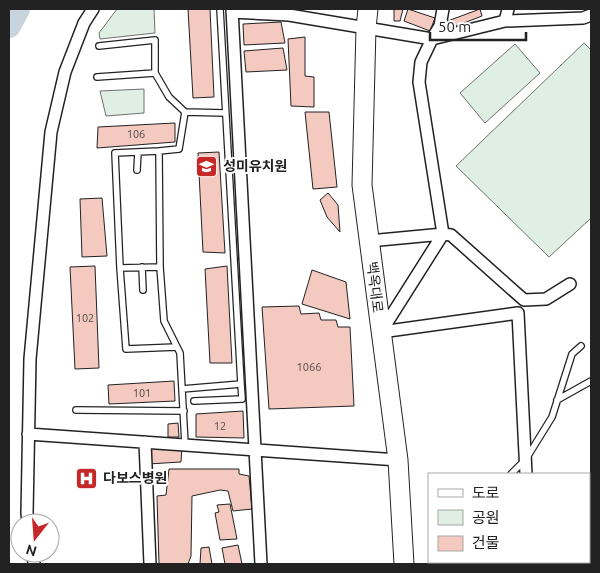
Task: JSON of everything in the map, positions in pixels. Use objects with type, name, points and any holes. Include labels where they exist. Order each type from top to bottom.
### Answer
[{"type":"main road","name":"백옥대로","points":[[368,9],[362,185],[398,460],[404,564]]},
{"type":"street","points":[[27,513],[30,359],[51,132],[65,72],[84,23],[93,9]]},
{"type":"street","points":[[381,332],[443,234],[419,82],[421,62],[440,26],[443,9]]},
{"type":"street","points":[[505,21],[508,9]]},
{"type":"street","points":[[261,564],[232,11],[289,15],[432,39],[505,21],[583,18],[591,15]]},
{"type":"street","points":[[370,241],[443,234],[451,235],[524,300],[546,299],[570,284]]},
{"type":"street","points":[[381,332],[518,313],[526,473]]},
{"type":"street","points":[[28,434],[398,460]]},
{"type":"street","points":[[145,442],[150,564]]},
{"type":"lane","points":[[194,401],[242,400],[220,9]]},
{"type":"lane","points":[[99,46],[155,40],[155,73],[169,97],[185,112],[225,113]]},
{"type":"lane","points":[[97,77],[155,73]]},
{"type":"lane","points":[[177,347],[126,349],[115,153],[179,149],[185,112]]},
{"type":"lane","points":[[159,151],[160,267],[164,321],[180,353],[186,444]]},
{"type":"lane","points":[[137,170],[138,152]]},
{"type":"lane","points":[[142,267],[143,290]]},
{"type":"lane","points":[[120,268],[160,267]]},
{"type":"lane","points":[[512,473],[526,459],[552,417],[572,354],[581,346]]},
{"type":"lane","points":[[557,400],[591,381]]},
{"type":"lane","points":[[182,389],[241,384]]},
{"type":"lane","points":[[76,410],[184,411]]},
{"type":"green space","points":[[117,9],[154,9],[155,33],[100,39],[99,33]]},
{"type":"green space","points":[[584,43],[591,50],[591,218],[549,257],[456,166]]},
{"type":"green space","points":[[515,44],[540,73],[485,123],[460,93]]},
{"type":"green space","points":[[144,89],[144,113],[106,116],[100,91]]},
{"type":"green space","points":[[591,495],[591,564],[564,564],[590,563]]},
{"type":"building","points":[[188,9],[210,9],[214,97],[193,98]]},
{"type":"building","points":[[394,9],[403,9],[400,21],[394,21]]},
{"type":"building","points":[[408,9],[435,18],[430,31],[404,21]]},
{"type":"building","points":[[480,9],[482,16],[451,28],[445,22]]},
{"type":"building","points":[[281,22],[285,43],[244,45],[243,24]]},
{"type":"building","points":[[305,37],[305,76],[314,77],[314,107],[291,106],[288,39]]},
{"type":"building","points":[[283,48],[287,70],[246,72],[244,51]]},
{"type":"building","points":[[305,112],[329,112],[337,187],[313,189]]},
{"type":"building","points":[[175,123],[175,142],[97,148],[98,127]]},
{"type":"building","points":[[219,152],[225,253],[203,252],[198,153]]},
{"type":"building","points":[[328,193],[338,205],[340,232],[327,217],[320,200]]},
{"type":"building","points":[[102,198],[107,256],[82,257],[80,199]]},
{"type":"building","points":[[95,266],[99,368],[75,369],[70,267]]},
{"type":"building","points":[[227,266],[232,363],[210,363],[205,269]]},
{"type":"building","points":[[312,270],[346,282],[350,319],[302,304]]},
{"type":"building","points":[[299,306],[301,314],[319,313],[321,320],[336,320],[338,327],[350,327],[354,406],[269,409],[262,307]]},
{"type":"building","points":[[174,381],[175,401],[109,404],[108,385]]},
{"type":"building","points":[[243,411],[244,438],[196,437],[196,414]]},
{"type":"building","points":[[178,423],[179,437],[168,437],[168,424]]},
{"type":"building","points":[[147,445],[182,447],[181,462],[148,464]]},
{"type":"building","points":[[169,469],[239,469],[239,474],[249,476],[252,509],[233,511],[228,491],[220,490],[192,496],[191,556],[188,564],[159,564],[157,496],[166,495]]},
{"type":"building","points":[[230,504],[237,539],[220,540],[215,513],[219,512],[217,505]]},
{"type":"building","points":[[238,545],[242,564],[225,564],[222,548]]},
{"type":"building","points":[[209,547],[212,564],[200,564],[201,548]]},
{"type":"waterway","points":[[9,26],[18,9]]},
{"type":"place","name":"성미유치원","points":[[207,166]]},
{"type":"place","name":"다보스병원","points":[[87,478]]}]
